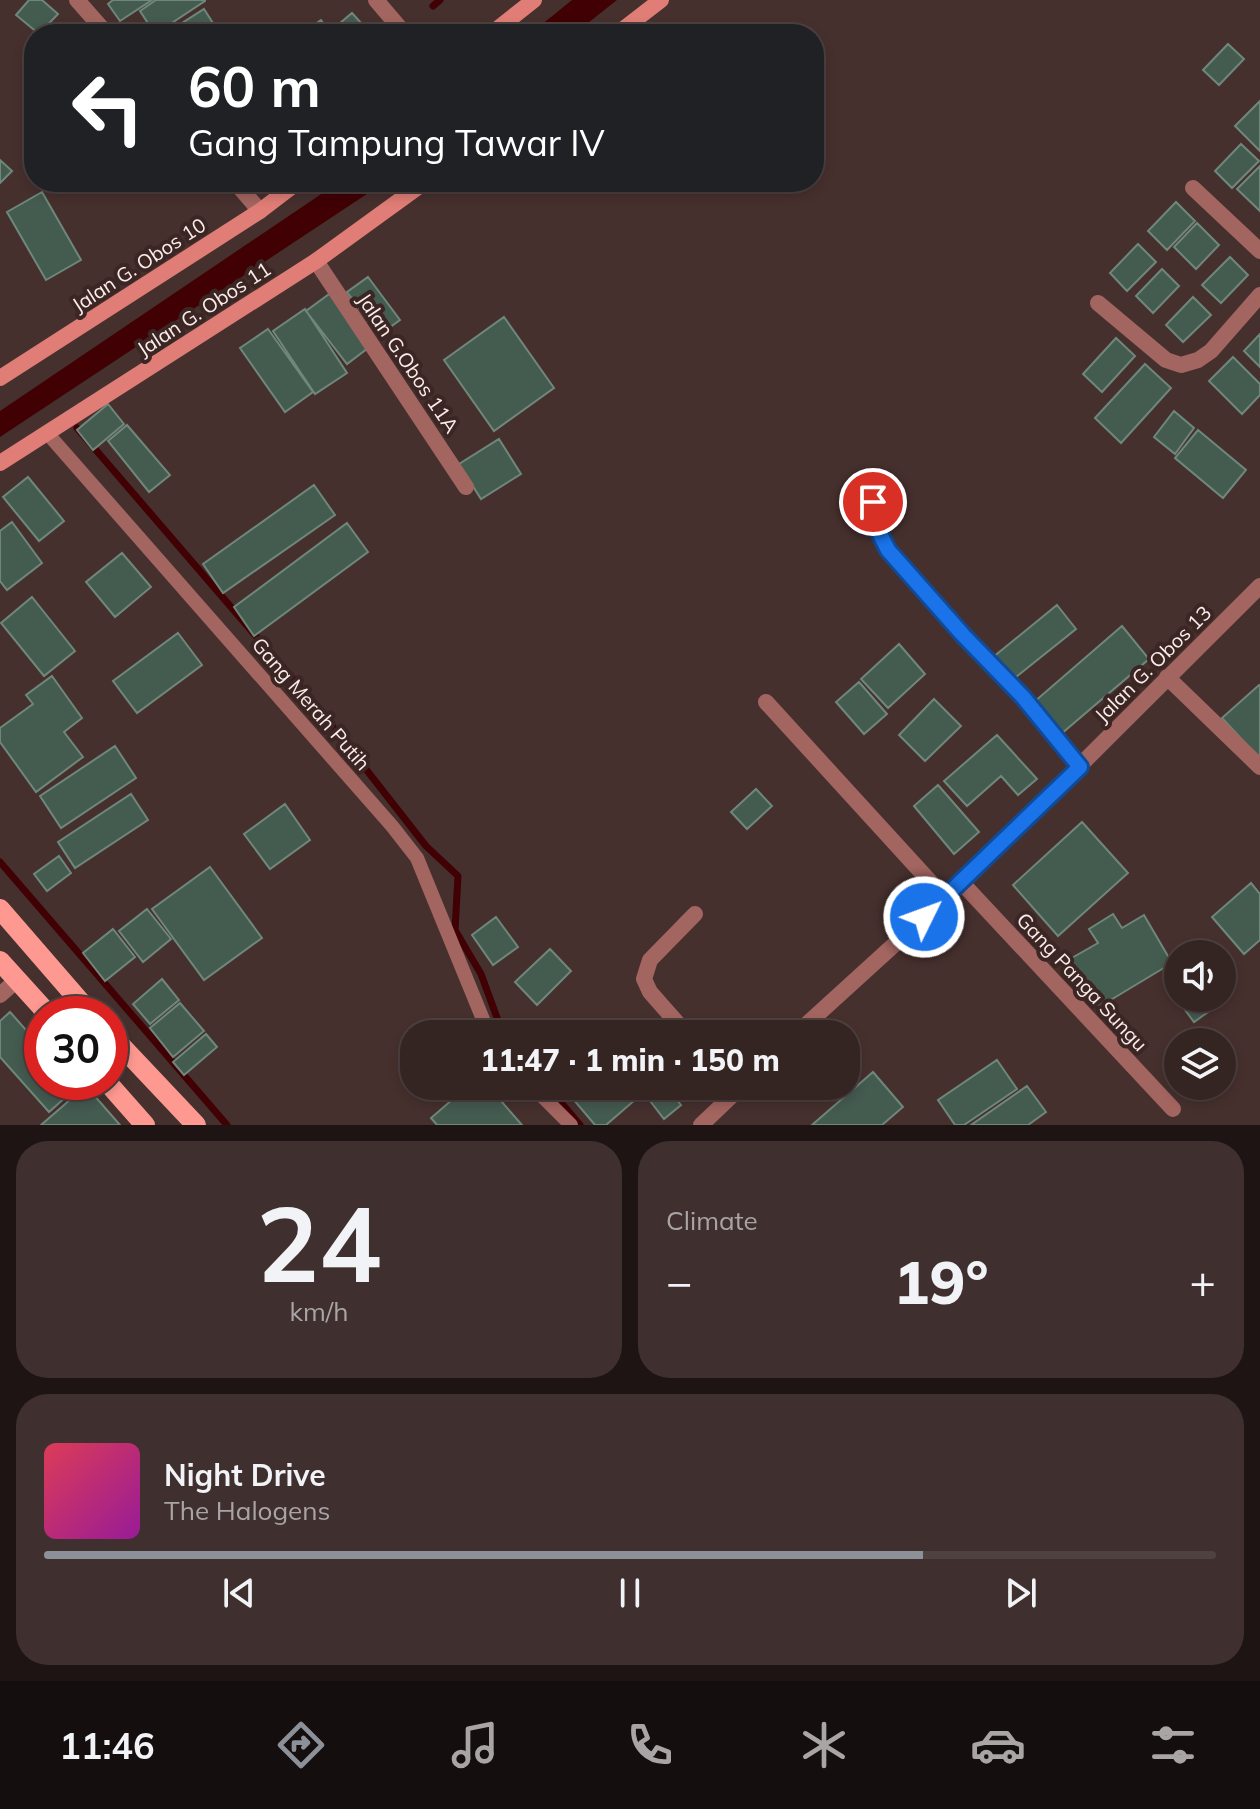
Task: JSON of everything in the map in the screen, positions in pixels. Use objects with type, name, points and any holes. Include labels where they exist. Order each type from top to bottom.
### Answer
[{"type":"main road","points":[[0,909],[68,996]]},
{"type":"main road","points":[[0,961],[32,996]]},
{"type":"main road","points":[[128,1053],[196,1125]]},
{"type":"main road","points":[[123,1100],[145,1125]]},
{"type":"street","points":[[77,0],[98,24]]},
{"type":"street","points":[[376,0],[396,24]]},
{"type":"street","points":[[504,24],[534,0]]},
{"type":"street","points":[[630,24],[661,0]]},
{"type":"street","points":[[1193,188],[1260,251]]},
{"type":"street","points":[[244,192],[260,211]]},
{"type":"street","name":"Jalan G. Obos 10","points":[[2,374],[260,211],[285,192]]},
{"type":"street","name":"Jalan G. Obos 11","points":[[0,463],[316,261],[411,192]]},
{"type":"street","name":"Jalan G.Obos 11A","points":[[316,261],[466,487]]},
{"type":"street","points":[[1098,303],[1166,360],[1181,365],[1198,360],[1211,351],[1260,295]]},
{"type":"street","points":[[873,502],[879,532],[888,550],[1023,697],[1080,767]]},
{"type":"street","name":"Jalan G. Obos 13","points":[[811,1020],[962,883],[1260,586]]},
{"type":"street","points":[[1167,677],[1260,767]]},
{"type":"street","points":[[766,702],[945,898]]},
{"type":"street","name":"Gang Panga Sungu","points":[[962,883],[1173,1109]]},
{"type":"street","points":[[675,1020],[650,992],[644,979],[650,960],[695,914]]},
{"type":"street","points":[[0,995],[17,980]]},
{"type":"street","points":[[701,1125],[718,1119],[730,1100]]},
{"type":"lane","name":"Gang Merah Putih","points":[[48,434],[417,858],[483,1020]]},
{"type":"lane","points":[[546,1100],[571,1125]]},
{"type":"shaded area","points":[[572,0],[617,0],[587,24],[542,24]]},
{"type":"shaded area","points":[[324,192],[370,192],[0,437],[0,411]]},
{"type":"building","points":[[29,0],[42,0],[58,14],[48,24],[27,24],[16,15]]},
{"type":"building","points":[[113,0],[152,0],[120,21],[108,4]]},
{"type":"building","points":[[156,0],[205,0],[170,24],[148,24],[140,11]]},
{"type":"building","points":[[204,9],[214,24],[181,24]]},
{"type":"building","points":[[352,13],[362,24],[339,24]]},
{"type":"building","points":[[1228,44],[1244,59],[1219,85],[1203,70]]},
{"type":"building","points":[[1260,101],[1260,151],[1235,126]]},
{"type":"building","points":[[1241,144],[1259,161],[1232,188],[1215,171]]},
{"type":"building","points":[[0,160],[12,171],[0,183]]},
{"type":"building","points":[[1260,166],[1260,211],[1237,189]]},
{"type":"building","points":[[42,192],[81,260],[46,280],[7,212]]},
{"type":"building","points":[[1176,202],[1195,221],[1167,250],[1148,231]]},
{"type":"building","points":[[1197,223],[1219,245],[1196,269],[1174,247]]},
{"type":"building","points":[[1138,244],[1156,262],[1127,291],[1110,273]]},
{"type":"building","points":[[1230,257],[1248,275],[1221,303],[1202,285]]},
{"type":"building","points":[[1162,269],[1179,286],[1153,313],[1136,296]]},
{"type":"building","points":[[368,277],[400,320],[379,335],[347,292]]},
{"type":"building","points":[[332,292],[372,345],[347,364],[306,311]]},
{"type":"building","points":[[1193,297],[1211,315],[1183,342],[1166,325]]},
{"type":"building","points":[[305,309],[347,373],[315,394],[273,331]]},
{"type":"building","points":[[504,317],[554,388],[494,431],[444,360]]},
{"type":"building","points":[[268,329],[313,392],[285,412],[240,348]]},
{"type":"building","points":[[1260,334],[1260,367],[1244,351]]},
{"type":"building","points":[[1116,338],[1135,356],[1102,392],[1083,374]]},
{"type":"building","points":[[1233,357],[1260,384],[1260,395],[1242,414],[1209,381]]},
{"type":"building","points":[[1145,364],[1171,388],[1121,443],[1095,418]]},
{"type":"building","points":[[108,404],[124,424],[93,450],[77,430]]},
{"type":"building","points":[[1174,411],[1194,428],[1175,454],[1154,437]]},
{"type":"building","points":[[127,425],[170,475],[149,492],[108,441]]},
{"type":"building","points":[[1198,430],[1246,470],[1223,498],[1175,458]]},
{"type":"building","points":[[499,439],[521,474],[481,499],[459,464]]},
{"type":"building","points":[[28,477],[64,521],[39,541],[3,497]]},
{"type":"building","points":[[314,485],[335,515],[223,593],[203,564]]},
{"type":"building","points":[[12,522],[42,563],[7,590],[0,581],[0,531]]},
{"type":"building","points":[[347,523],[368,552],[254,636],[234,607]]},
{"type":"building","points":[[122,553],[151,587],[115,617],[86,582]]},
{"type":"building","points":[[32,597],[75,651],[44,676],[1,623]]},
{"type":"building","points":[[1057,605],[1076,629],[1011,681],[992,658]]},
{"type":"building","points":[[1122,626],[1149,659],[1061,734],[1034,702]]},
{"type":"building","points":[[178,633],[202,665],[137,713],[113,681]]},
{"type":"building","points":[[899,644],[925,674],[888,708],[861,679]]},
{"type":"building","points":[[52,676],[82,718],[64,732],[83,757],[36,792],[0,742],[0,728],[33,704],[26,695]]},
{"type":"building","points":[[859,682],[887,714],[864,734],[836,702]]},
{"type":"building","points":[[1260,687],[1260,759],[1222,718]]},
{"type":"building","points":[[934,699],[961,726],[925,761],[899,735]]},
{"type":"building","points":[[997,735],[1037,779],[1018,795],[1001,776],[967,806],[944,781]]},
{"type":"building","points":[[115,746],[136,778],[61,828],[40,796]]},
{"type":"building","points":[[938,785],[979,832],[954,854],[914,806]]},
{"type":"building","points":[[756,789],[772,806],[747,829],[731,812]]},
{"type":"building","points":[[131,794],[148,820],[75,868],[58,842]]},
{"type":"building","points":[[285,804],[310,840],[270,869],[244,834]]},
{"type":"building","points":[[1082,822],[1128,873],[1058,936],[1013,885]]},
{"type":"building","points":[[59,856],[71,873],[47,891],[34,874]]},
{"type":"building","points":[[210,867],[262,938],[204,980],[152,909]]},
{"type":"building","points":[[1251,883],[1260,894],[1260,940],[1244,954],[1236,940],[1232,940],[1212,917]]},
{"type":"building","points":[[147,909],[171,939],[143,962],[119,931]]},
{"type":"building","points":[[1113,914],[1122,928],[1144,915],[1164,949],[1164,968],[1099,1007],[1070,959],[1098,943],[1089,929]]},
{"type":"building","points":[[496,917],[518,947],[493,965],[472,935]]},
{"type":"building","points":[[113,929],[135,957],[105,981],[83,953]]},
{"type":"building","points":[[550,949],[571,971],[537,1005],[515,982]]},
{"type":"building","points":[[162,979],[179,1000],[150,1024],[133,1004]]},
{"type":"building","points":[[180,1003],[204,1031],[173,1057],[150,1028]]},
{"type":"building","points":[[10,1012],[24,1028],[24,1084],[0,1057],[0,1021]]},
{"type":"building","points":[[1186,1012],[1208,1012],[1194,1022]]},
{"type":"building","points":[[206,1034],[217,1047],[184,1075],[173,1062]]},
{"type":"building","points":[[997,1060],[1017,1089],[964,1125],[955,1125],[938,1100]]},
{"type":"building","points":[[873,1072],[903,1107],[882,1125],[812,1125],[841,1100],[860,1100],[860,1083]]},
{"type":"building","points":[[1027,1086],[1046,1112],[1028,1125],[971,1125]]},
{"type":"building","points":[[38,1100],[62,1100],[49,1112]]},
{"type":"building","points":[[70,1100],[98,1100],[120,1125],[41,1125]]},
{"type":"building","points":[[452,1100],[500,1100],[522,1125],[437,1125],[431,1118]]},
{"type":"building","points":[[574,1100],[635,1100],[606,1125],[595,1125]]},
{"type":"building","points":[[649,1100],[677,1100],[681,1105],[664,1119]]},
{"type":"waterway","points":[[433,6],[440,0]]},
{"type":"waterway","points":[[77,428],[322,713],[426,846],[458,876],[455,930],[481,974],[498,1020]]},
{"type":"waterway","points":[[0,862],[227,1125]]},
{"type":"waterway","points":[[559,1100],[580,1125]]},
{"type":"route","points":[[873,502],[879,532],[888,550],[1023,697],[1080,767],[924,917]]}]
